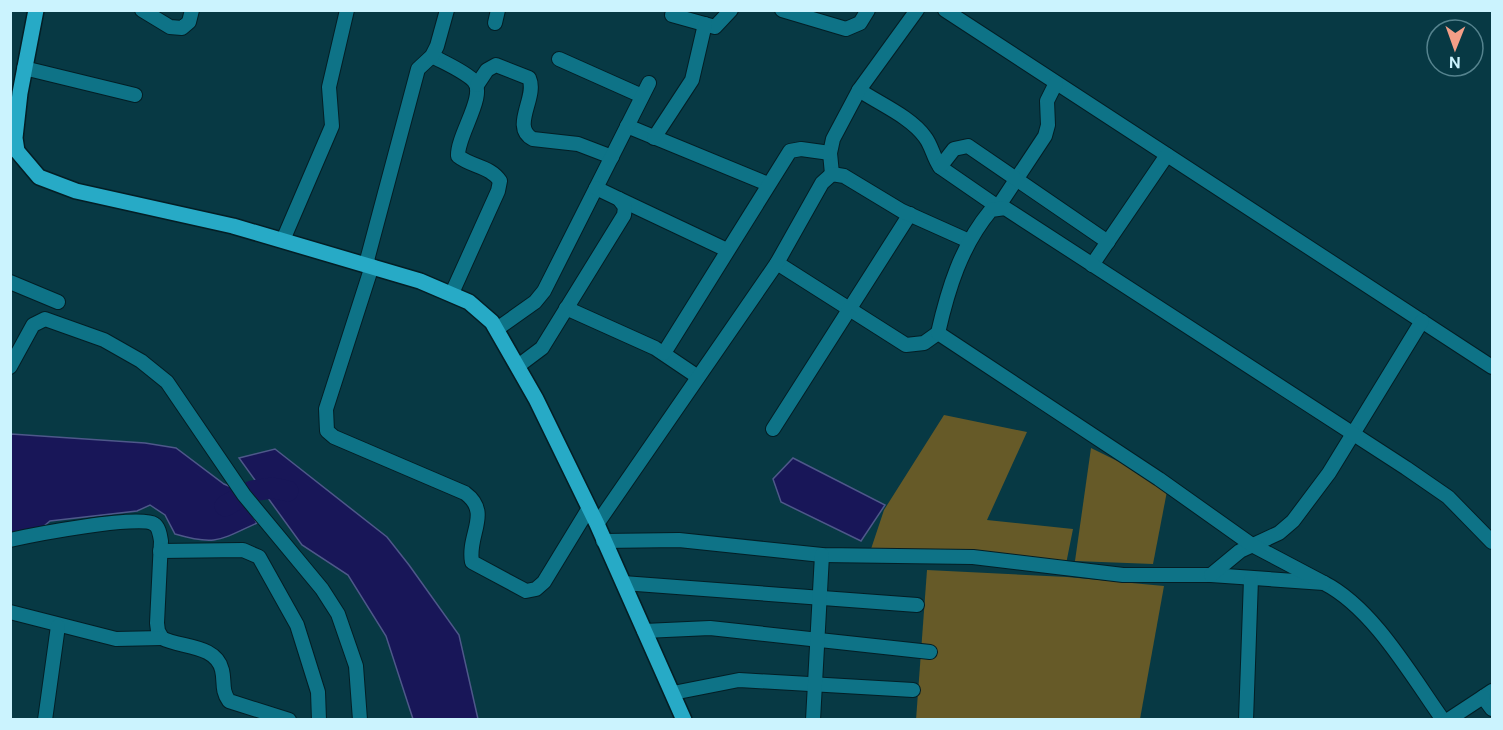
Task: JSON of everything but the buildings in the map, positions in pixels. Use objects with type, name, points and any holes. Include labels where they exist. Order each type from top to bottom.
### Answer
[{"type":"main road","points":[[36,10],[16,119],[14,151],[39,177],[56,184],[283,240],[369,265],[452,293],[470,302],[497,329],[518,366],[597,524],[684,720]]},
{"type":"street","points":[[144,11],[170,27],[182,28],[189,22],[192,10]]},
{"type":"street","points":[[283,240],[332,126],[329,87],[347,10]]},
{"type":"street","points":[[447,10],[432,56],[418,69],[369,265],[326,409],[327,431],[334,437],[472,498],[478,505],[479,514],[471,548],[472,562],[526,591],[536,589],[544,582],[589,508]]},
{"type":"street","points":[[672,15],[717,27],[731,10]]},
{"type":"street","points":[[782,10],[846,29],[861,23],[868,10]]},
{"type":"street","points":[[832,174],[830,153],[833,139],[859,90],[917,10]]},
{"type":"street","points":[[945,10],[1492,367]]},
{"type":"street","points":[[654,138],[692,80],[705,24]]},
{"type":"street","points":[[432,56],[472,79],[477,85],[478,95],[458,146],[458,156],[465,162],[494,172],[500,181],[498,191],[452,293]]},
{"type":"street","points":[[559,58],[642,96]]},
{"type":"street","points":[[477,85],[487,70],[496,65],[529,78],[531,93],[523,127],[526,135],[533,139],[578,144],[612,157]]},
{"type":"street","points":[[24,68],[135,95]]},
{"type":"street","points":[[497,329],[535,302],[544,291],[649,83]]},
{"type":"street","points":[[777,263],[906,345],[924,343],[938,333],[947,292],[969,241],[991,210],[998,207],[1045,136],[1048,125],[1047,101],[1056,83]]},
{"type":"street","points":[[859,90],[916,128],[927,139],[940,167],[998,207],[1005,208],[1448,497],[1492,542]]},
{"type":"street","points":[[627,126],[768,184]]},
{"type":"street","points":[[940,167],[954,149],[968,146],[1018,178],[1108,242]]},
{"type":"street","points":[[664,353],[790,151],[801,148],[830,153]]},
{"type":"street","points":[[1092,265],[1167,155]]},
{"type":"street","points":[[832,174],[844,176],[910,214],[969,241]]},
{"type":"street","points":[[597,524],[777,263],[822,183],[832,174]]},
{"type":"street","points":[[596,188],[727,250]]},
{"type":"street","points":[[518,366],[542,348],[624,214],[626,207],[619,199]]},
{"type":"street","points":[[772,429],[910,214]]},
{"type":"street","points":[[10,282],[58,302]]},
{"type":"street","points":[[566,308],[616,328],[664,353],[698,377]]},
{"type":"street","points":[[10,367],[33,325],[45,319],[104,340],[158,373],[244,495],[322,589],[338,614],[356,666],[360,720]]},
{"type":"street","points":[[1211,575],[1225,562],[1252,545],[1279,533],[1293,521],[1329,473],[1422,321]]},
{"type":"street","points":[[938,333],[1159,479],[1252,545],[1340,591],[1398,656],[1443,720]]},
{"type":"street","points":[[10,540],[56,531],[143,521],[154,524],[159,530],[157,623],[162,638]]},
{"type":"street","points":[[603,541],[679,540],[822,555],[973,557],[1122,575],[1211,575],[1324,583]]},
{"type":"street","points":[[160,552],[243,550],[259,556],[297,625],[318,692],[319,720]]},
{"type":"street","points":[[813,720],[822,555]]},
{"type":"street","points":[[1246,720],[1251,579]]},
{"type":"street","points":[[623,583],[917,605]]},
{"type":"street","points":[[10,612],[116,639],[162,638],[212,654],[222,669],[222,688],[229,701],[289,720]]},
{"type":"street","points":[[45,720],[58,626]]},
{"type":"street","points":[[644,631],[710,628],[930,652]]},
{"type":"street","points":[[673,693],[739,680],[913,690]]},
{"type":"street","points":[[1448,720],[1488,694],[1492,709]]},
{"type":"shaded area","points":[[944,415],[1027,432],[987,520],[1073,529],[1066,564],[902,556],[871,549],[884,510]]},
{"type":"shaded area","points":[[11,434],[145,443],[176,448],[224,484],[236,489],[257,523],[226,537],[200,540],[175,534],[165,515],[150,505],[137,511],[50,521],[37,532],[11,538]]},
{"type":"shaded area","points":[[1091,448],[1168,486],[1153,564],[1075,561]]},
{"type":"shaded area","points":[[275,449],[387,537],[409,565],[459,635],[478,719],[413,719],[386,636],[348,575],[302,545],[239,458]]},
{"type":"shaded area","points":[[793,458],[885,505],[861,541],[781,502],[773,479]]},
{"type":"shaded area","points":[[927,570],[1067,577],[1164,586],[1140,719],[916,720]]},
{"type":"waterway","points":[[225,506],[252,491],[273,488],[288,491]]}]
